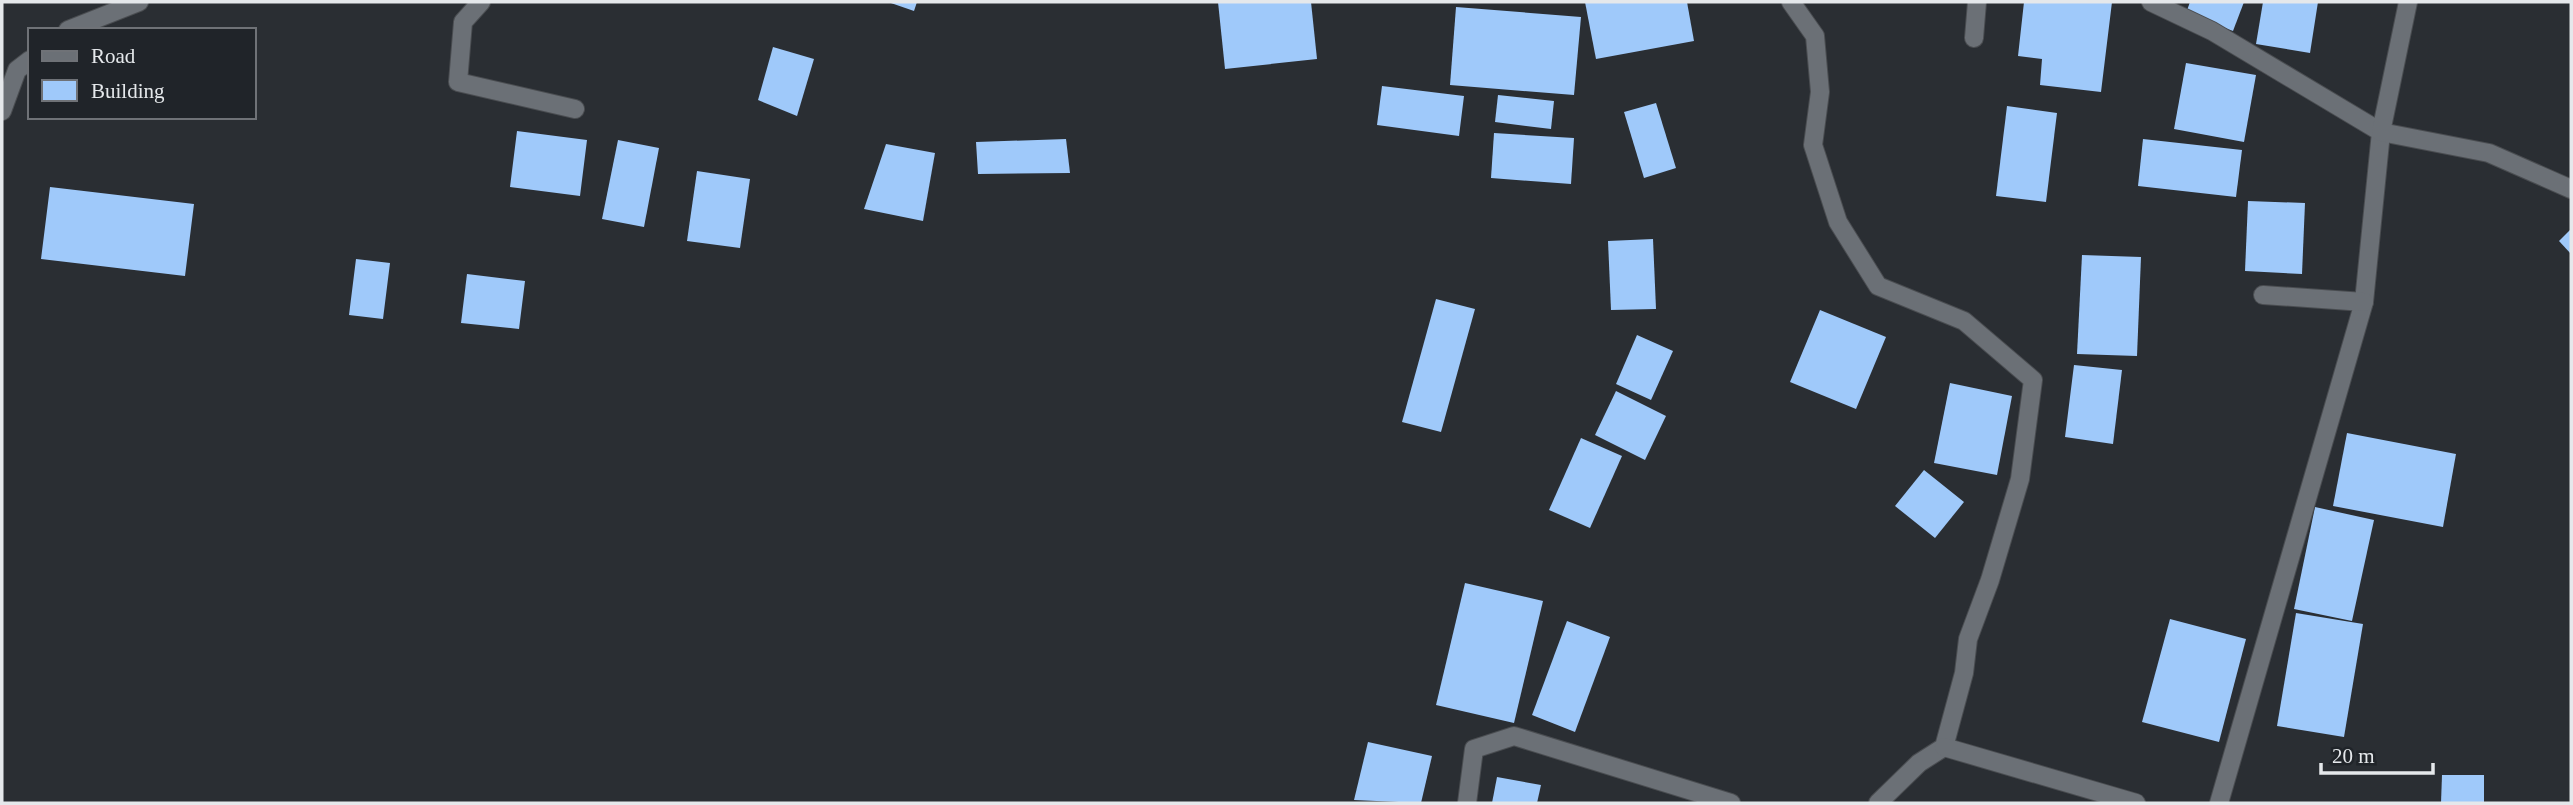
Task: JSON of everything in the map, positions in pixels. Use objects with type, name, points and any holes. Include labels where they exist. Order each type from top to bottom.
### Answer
[{"type":"street","points":[[73,28],[139,2]]},
{"type":"street","points":[[481,2],[463,22],[458,82],[575,109]]},
{"type":"street","points":[[1791,2],[1815,36],[1820,92],[1813,145],[1838,222],[1878,286],[1964,321],[2034,380],[2020,479],[1990,580],[1968,639],[1964,673],[1944,747],[1919,763],[1878,803]]},
{"type":"street","points":[[1974,38],[1977,2]]},
{"type":"street","points":[[2151,2],[2212,31],[2381,132],[2489,153],[2571,189]]},
{"type":"street","points":[[2219,803],[2364,302],[2381,132],[2407,2]]},
{"type":"street","points":[[2,111],[17,70],[28,62]]},
{"type":"street","points":[[2263,295],[2364,302]]},
{"type":"street","points":[[1467,803],[1474,749],[1514,736],[1731,803]]},
{"type":"street","points":[[1944,747],[2136,803]]},
{"type":"building","points":[[888,2],[917,2],[914,11]]},
{"type":"building","points":[[1218,2],[1311,2],[1317,59],[1225,69]]},
{"type":"building","points":[[1585,2],[1687,2],[1694,41],[1596,59]]},
{"type":"building","points":[[2024,2],[2112,2],[2101,92],[2040,85],[2042,59],[2018,56]]},
{"type":"building","points":[[2190,2],[2244,2],[2233,31],[2186,13]]},
{"type":"building","points":[[2263,2],[2318,2],[2310,53],[2256,44]]},
{"type":"building","points":[[1456,7],[1581,17],[1574,95],[1450,85]]},
{"type":"building","points":[[773,47],[814,59],[797,116],[758,100]]},
{"type":"building","points":[[2186,63],[2256,75],[2244,142],[2174,129]]},
{"type":"building","points":[[1382,86],[1464,96],[1459,136],[1377,125]]},
{"type":"building","points":[[1498,95],[1554,101],[1551,129],[1495,122]]},
{"type":"building","points":[[1656,103],[1676,168],[1644,178],[1624,112]]},
{"type":"building","points":[[2007,106],[2057,113],[2046,202],[1996,196]]},
{"type":"building","points":[[517,131],[587,140],[580,196],[510,187]]},
{"type":"building","points":[[1494,133],[1574,138],[1571,184],[1491,178]]},
{"type":"building","points":[[1066,139],[1070,173],[978,174],[976,142]]},
{"type":"building","points":[[2143,139],[2242,150],[2236,197],[2138,186]]},
{"type":"building","points":[[618,140],[659,148],[644,227],[602,219]]},
{"type":"building","points":[[886,144],[935,153],[923,221],[864,209]]},
{"type":"building","points":[[697,171],[750,179],[740,248],[687,241]]},
{"type":"building","points":[[50,187],[194,204],[185,276],[41,259]]},
{"type":"building","points":[[2248,201],[2305,203],[2302,274],[2245,271]]},
{"type":"building","points":[[2571,229],[2571,254],[2559,241]]},
{"type":"building","points":[[1653,239],[1656,309],[1611,310],[1608,241]]},
{"type":"building","points":[[2082,255],[2141,257],[2137,356],[2077,354]]},
{"type":"building","points":[[356,259],[390,263],[383,319],[349,315]]},
{"type":"building","points":[[467,274],[525,281],[519,329],[461,323]]},
{"type":"building","points":[[1436,299],[1475,309],[1441,432],[1402,422]]},
{"type":"building","points":[[1820,310],[1886,337],[1856,409],[1790,382]]},
{"type":"building","points":[[1637,335],[1673,351],[1651,400],[1616,384]]},
{"type":"building","points":[[2074,365],[2122,370],[2113,444],[2065,437]]},
{"type":"building","points":[[1950,383],[2012,396],[1997,475],[1934,463]]},
{"type":"building","points":[[1616,391],[1666,416],[1645,460],[1595,435]]},
{"type":"building","points":[[2347,433],[2456,454],[2443,527],[2333,506]]},
{"type":"building","points":[[1581,438],[1622,456],[1590,528],[1549,510]]},
{"type":"building","points":[[1924,470],[1964,502],[1935,538],[1895,506]]},
{"type":"building","points":[[2315,507],[2374,520],[2352,621],[2294,609]]},
{"type":"building","points":[[1465,583],[1543,601],[1514,723],[1436,705]]},
{"type":"building","points":[[2296,613],[2363,624],[2344,737],[2277,726]]},
{"type":"building","points":[[2170,619],[2246,639],[2219,742],[2142,722]]},
{"type":"building","points":[[1567,621],[1610,637],[1575,732],[1532,715]]},
{"type":"building","points":[[1368,742],[1432,756],[1421,803],[1354,800]]},
{"type":"building","points":[[2442,775],[2484,775],[2484,803],[2441,803]]},
{"type":"building","points":[[1497,777],[1541,785],[1537,803],[1492,803]]}]
